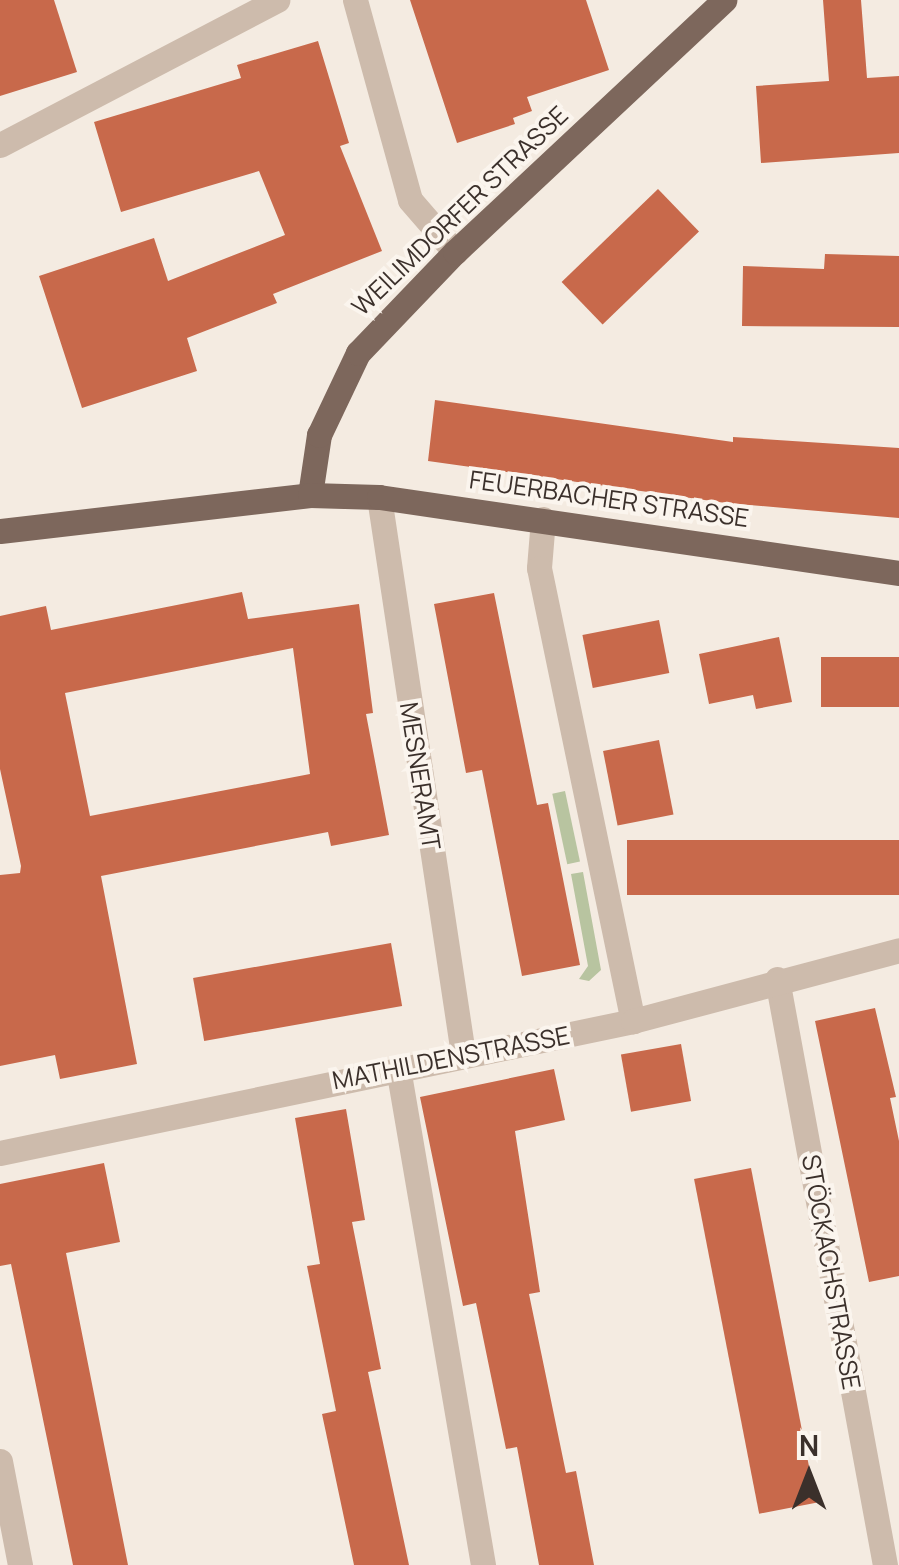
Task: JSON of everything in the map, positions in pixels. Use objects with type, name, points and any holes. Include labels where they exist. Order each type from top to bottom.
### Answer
[{"type":"main road","name":"WEILIMDORFER STRASSE","points":[[310,494],[319,435],[358,353],[454,252],[724,0]]},
{"type":"main road","name":"FEUERBACHER STRASSE","points":[[310,494],[379,497],[899,573]]},
{"type":"main road","points":[[0,531],[310,494]]},
{"type":"street","points":[[0,145],[277,0]]},
{"type":"street","points":[[356,0],[410,200],[454,252]]},
{"type":"street","name":"MESNERAMT","points":[[379,497],[463,1054]]},
{"type":"street","points":[[543,519],[539,568],[633,1021]]},
{"type":"street","name":"MATHILDENSTRASSE","points":[[0,1153],[633,1021],[777,978],[899,950]]},
{"type":"street","name":"STÖCKACHSTRASSE","points":[[777,978],[882,1562]]},
{"type":"street","points":[[398,1068],[482,1565]]},
{"type":"street","points":[[0,1462],[20,1565]]},
{"type":"green space","points":[[565,791],[580,861],[567,864],[552,794]]},
{"type":"green space","points":[[583,872],[601,970],[589,981],[579,979],[588,966],[571,874]]},
{"type":"building","points":[[0,0],[54,0],[77,72],[0,96]]},
{"type":"building","points":[[410,0],[586,0],[609,70],[527,97],[532,111],[513,118],[515,124],[457,143]]},
{"type":"building","points":[[823,0],[861,0],[867,78],[899,76],[899,153],[761,163],[756,86],[829,81]]},
{"type":"building","points":[[318,41],[349,143],[340,146],[382,251],[273,294],[277,303],[187,338],[197,371],[82,408],[39,276],[154,238],[168,281],[285,235],[259,171],[121,212],[94,122],[241,78],[237,65]]},
{"type":"building","points":[[658,189],[699,231],[603,325],[562,282]]},
{"type":"building","points":[[825,254],[899,256],[899,327],[742,326],[743,266],[824,269]]},
{"type":"building","points":[[435,400],[733,442],[733,437],[899,448],[899,518],[726,503],[428,461]]},
{"type":"building","points":[[242,592],[248,619],[359,604],[373,713],[366,714],[389,835],[331,846],[328,832],[101,876],[137,1064],[60,1079],[55,1055],[0,1066],[0,875],[20,873],[21,866],[0,769],[0,616],[46,606],[51,630]],"holes":[[[293,648],[310,774],[90,816],[65,693]]]},
{"type":"building","points":[[494,593],[537,805],[548,803],[580,965],[522,976],[482,770],[466,773],[434,604]]},
{"type":"building","points":[[659,620],[669,673],[593,688],[582,635]]},
{"type":"building","points":[[779,637],[792,702],[756,709],[753,695],[709,704],[699,654]]},
{"type":"building","points":[[821,657],[899,657],[899,707],[821,707]]},
{"type":"building","points":[[659,740],[674,815],[618,825],[603,751]]},
{"type":"building","points":[[627,840],[899,840],[899,895],[627,895]]},
{"type":"building","points":[[391,943],[402,1006],[204,1041],[193,978]]},
{"type":"building","points":[[875,1008],[896,1097],[890,1098],[899,1141],[899,1276],[869,1282],[815,1021]]},
{"type":"building","points":[[681,1044],[691,1101],[631,1112],[621,1055]]},
{"type":"building","points":[[554,1069],[565,1120],[515,1131],[540,1292],[529,1294],[566,1473],[576,1471],[594,1565],[539,1565],[517,1447],[506,1449],[476,1303],[463,1306],[420,1097]]},
{"type":"building","points":[[346,1109],[365,1220],[352,1222],[381,1369],[368,1372],[409,1565],[354,1565],[322,1414],[336,1411],[307,1266],[320,1264],[295,1118]]},
{"type":"building","points":[[104,1163],[120,1242],[66,1253],[128,1565],[73,1565],[11,1264],[0,1266],[0,1184]]},
{"type":"building","points":[[751,1168],[816,1503],[759,1514],[694,1179]]}]
